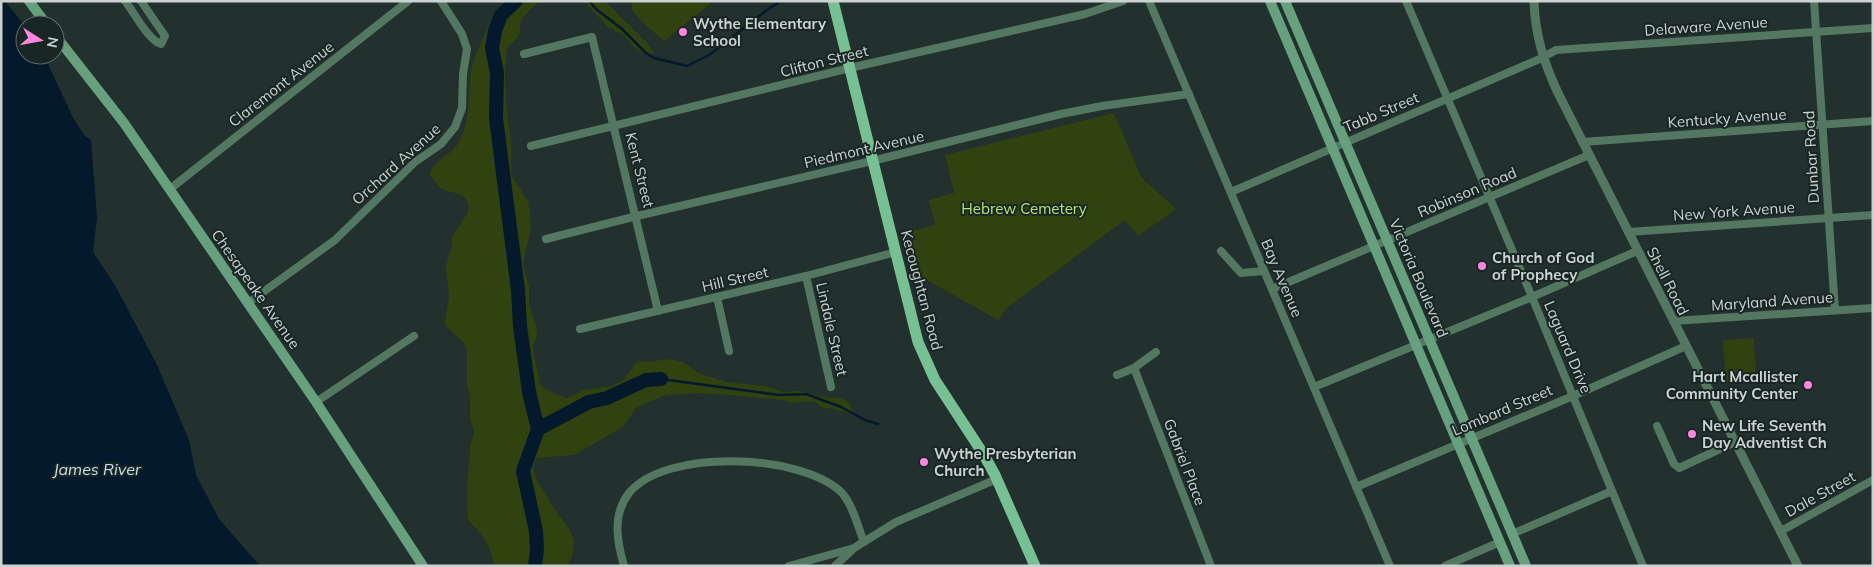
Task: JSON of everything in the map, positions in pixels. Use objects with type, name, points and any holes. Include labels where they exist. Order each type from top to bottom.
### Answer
[{"type":"main road","points":[[29,1],[40,15]]},
{"type":"main road","name":"Kecoughtan Road","points":[[834,1],[872,162],[918,342],[935,380],[997,478],[1035,566]]},
{"type":"main road","name":"Victoria Boulevard","points":[[1270,1],[1510,566]]},
{"type":"main road","name":"Victoria Boulevard","points":[[1285,1],[1526,566]]},
{"type":"main road","name":"Chesapeake Avenue","points":[[65,48],[124,122],[316,402],[423,566]]},
{"type":"street","points":[[125,1],[155,42],[161,44],[165,36],[143,2],[132,10]]},
{"type":"street","name":"Claremont Avenue","points":[[170,189],[408,1]]},
{"type":"street","name":"Orchard Avenue","points":[[248,303],[335,240],[415,162],[441,144],[455,127],[462,108],[467,49],[462,34],[441,1]]},
{"type":"street","name":"Clifton Street","points":[[531,146],[850,68],[1085,14],[1122,1]]},
{"type":"street","name":"Bay Avenue","points":[[1149,1],[1390,566]]},
{"type":"street","name":"Laguard Drive","points":[[1406,1],[1488,198],[1532,297],[1643,566]]},
{"type":"street","name":"Shell Road","points":[[1534,1],[1542,58],[1582,142],[1798,566]]},
{"type":"street","name":"Dunbar Road","points":[[1814,1],[1835,310]]},
{"type":"street","name":"Delaware Avenue","points":[[1542,58],[1556,50],[1566,49],[1873,28]]},
{"type":"street","name":"Kent Street","points":[[524,54],[592,37],[637,216],[658,311]]},
{"type":"street","name":"Tabb Street","points":[[1231,192],[1542,58]]},
{"type":"street","name":"Piedmont Avenue","points":[[546,239],[872,162],[1061,114],[1102,106],[1189,94]]},
{"type":"street","name":"Kentucky Avenue","points":[[1582,142],[1873,121]]},
{"type":"street","name":"Robinson Road","points":[[1272,289],[1589,155]]},
{"type":"street","name":"New York Avenue","points":[[1628,232],[1873,215]]},
{"type":"street","points":[[1221,251],[1242,273],[1264,272]]},
{"type":"street","points":[[1314,388],[1637,251]]},
{"type":"street","name":"Hill Street","points":[[580,329],[806,276],[896,252]]},
{"type":"street","name":"Lindale Street","points":[[806,276],[831,388]]},
{"type":"street","points":[[716,297],[729,351]]},
{"type":"street","name":"Maryland Avenue","points":[[1673,321],[1873,308]]},
{"type":"street","points":[[316,402],[414,336]]},
{"type":"street","name":"Lombard Street","points":[[1356,487],[1573,396],[1686,346]]},
{"type":"street","points":[[1117,375],[1134,368],[1156,352]]},
{"type":"street","name":"Gabriel Place","points":[[1134,368],[1211,566]]},
{"type":"street","points":[[1657,426],[1674,464],[1679,468],[1736,442]]},
{"type":"street","points":[[624,566],[618,545],[617,525],[620,509],[630,493],[646,480],[664,472],[727,461],[781,466],[823,478],[841,492],[852,511],[864,542]]},
{"type":"street","points":[[835,566],[854,548],[896,522],[997,478]]},
{"type":"street","name":"Dale Street","points":[[1781,531],[1873,480]]},
{"type":"street","points":[[1512,534],[1612,491]]},
{"type":"street","points":[[1445,566],[1500,542]]},
{"type":"street","points":[[789,566],[854,548]]},
{"type":"green space","points":[[503,1],[539,1],[523,17],[517,38],[507,48],[505,71],[511,144],[511,175],[528,201],[530,214],[531,228],[523,264],[529,286],[529,305],[536,325],[537,335],[533,348],[540,384],[545,389],[568,398],[584,390],[612,386],[623,380],[636,363],[641,361],[669,359],[683,362],[700,374],[727,382],[765,386],[783,392],[799,391],[827,398],[842,398],[849,403],[854,415],[824,408],[815,402],[809,401],[792,403],[783,400],[700,393],[668,395],[636,408],[623,427],[574,455],[536,458],[534,471],[536,478],[572,536],[574,550],[567,566],[494,566],[491,552],[485,540],[468,520],[467,493],[470,447],[474,432],[470,418],[470,397],[467,383],[467,350],[465,344],[447,327],[445,322],[449,297],[446,269],[452,246],[452,237],[467,214],[469,207],[467,200],[462,195],[441,189],[430,175],[434,165],[456,147],[463,133],[466,124],[473,64],[484,35]]},
{"type":"green space","points":[[584,1],[605,1],[654,52],[648,56],[634,47],[624,35],[608,27]]},
{"type":"green space","points":[[632,1],[710,1],[710,4],[664,41],[642,22],[632,10]]},
{"type":"green space","name":"Hebrew Cemetery","points":[[1114,113],[1141,177],[1176,209],[1138,236],[1125,220],[1007,308],[998,320],[918,275],[915,271],[905,233],[935,225],[929,200],[954,193],[945,155]]},
{"type":"green space","points":[[1754,338],[1756,379],[1726,381],[1723,340]]},
{"type":"water","name":"James River","points":[[1,1],[5,1],[16,15],[15,65],[49,65],[73,118],[85,136],[91,140],[97,218],[93,252],[116,287],[157,365],[189,440],[196,475],[219,519],[260,566],[1,566]]},
{"type":"waterway","points":[[516,1],[501,15],[495,31],[492,48],[497,73],[496,118],[518,290],[520,326],[529,392],[538,429],[523,471],[536,531],[537,549],[535,566]]},
{"type":"waterway","points":[[589,1],[596,9],[622,29],[646,53],[654,58],[687,66],[709,55],[781,1]]},
{"type":"waterway","points":[[661,379],[779,395],[806,394],[878,424]]},
{"type":"waterway","points":[[538,429],[589,402],[607,398],[646,380],[661,379]]},
{"type":"place","name":"Wythe Elementary School","points":[[683,32]]},
{"type":"place","name":"Church of God of Prophecy","points":[[1482,266]]},
{"type":"place","name":"Hart Mcallister Community Center","points":[[1808,385]]},
{"type":"place","name":"New Life Seventh Day Adventist Ch","points":[[1692,434]]},
{"type":"place","name":"Wythe Presbyterian Church","points":[[924,462]]}]
